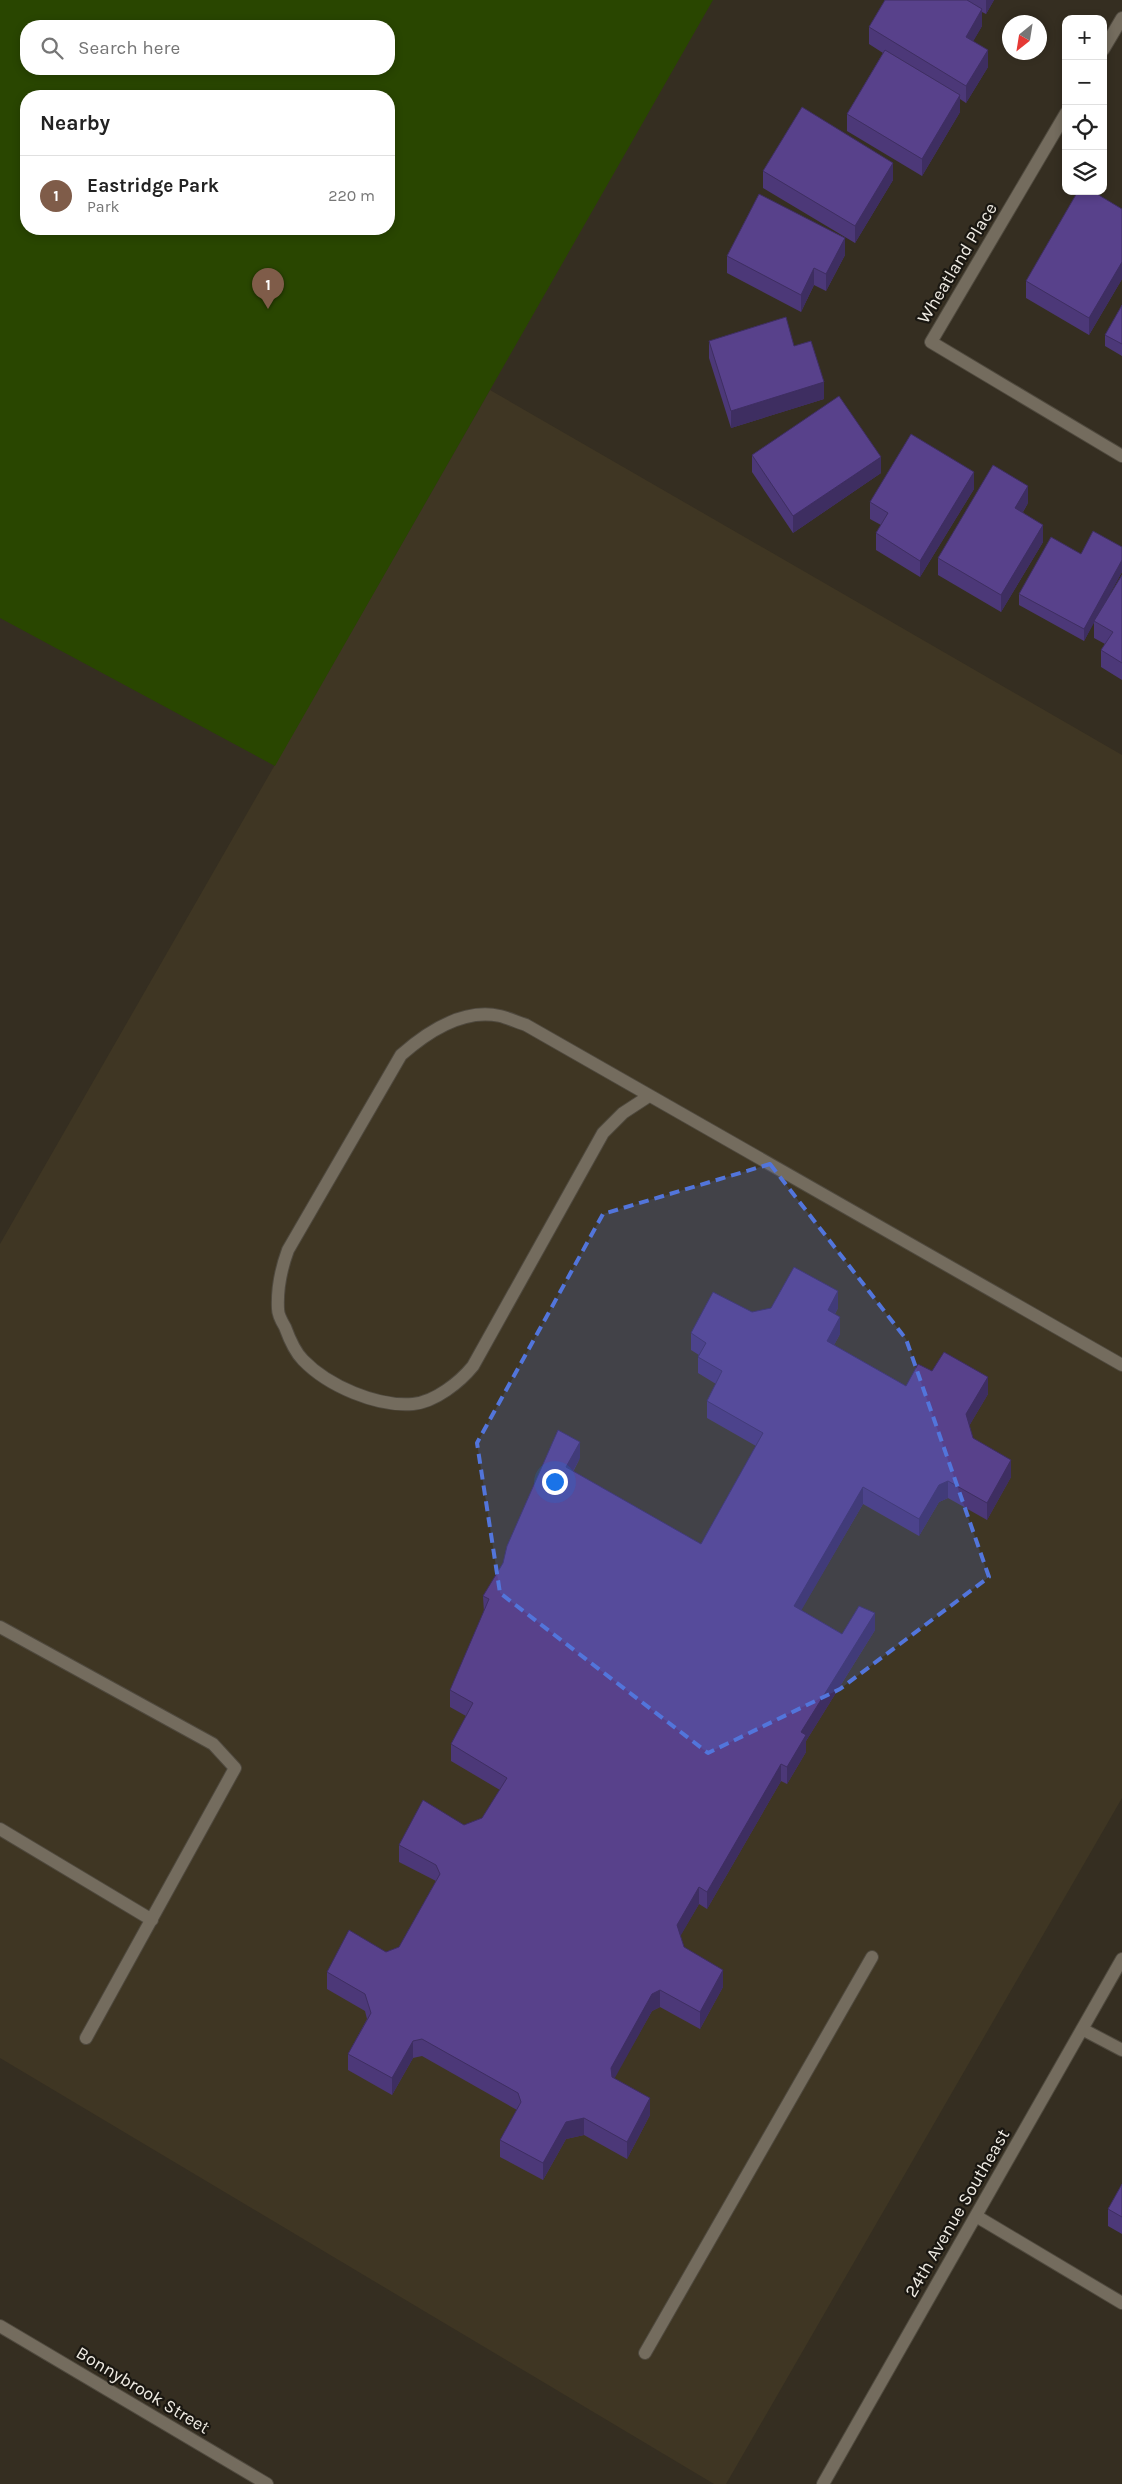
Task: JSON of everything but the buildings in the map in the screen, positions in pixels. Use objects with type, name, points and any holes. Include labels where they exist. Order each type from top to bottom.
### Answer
[{"type":"street","points":[[1107,43],[1122,18]]},
{"type":"street","name":"Wheatland Place","points":[[1062,121],[930,342],[1122,456]]},
{"type":"street","points":[[649,1096],[623,1113],[603,1134],[473,1366],[460,1381],[438,1395],[414,1404],[378,1400],[348,1391],[323,1376],[302,1359],[287,1334],[278,1311],[280,1273],[288,1250],[401,1055],[421,1037],[443,1025],[473,1016],[499,1016],[526,1025],[1122,1365]]},
{"type":"street","points":[[0,1627],[213,1744],[235,1768],[86,2038]]},
{"type":"street","points":[[0,1829],[152,1920]]},
{"type":"street","points":[[645,2353],[872,1957]]},
{"type":"street","name":"24th Avenue Southeast","points":[[823,2484],[1122,1959]]},
{"type":"street","points":[[1082,2029],[1122,2050]]},
{"type":"street","points":[[976,2216],[1122,2303]]},
{"type":"street","name":"Bonnybrook Street","points":[[0,2326],[267,2484]]},
{"type":"highlighted area","points":[[770,1164],[906,1339],[989,1577],[840,1689],[708,1753],[500,1593],[477,1443],[603,1214]]},
{"type":"shaded area","points":[[490,390],[1122,755],[1122,1798],[726,2484],[714,2484],[0,2058],[0,1244]]},
{"type":"green space","points":[[0,0],[713,0],[275,766],[0,618]]},
{"type":"place","name":"Eastridge Park","points":[[268,309]]}]
